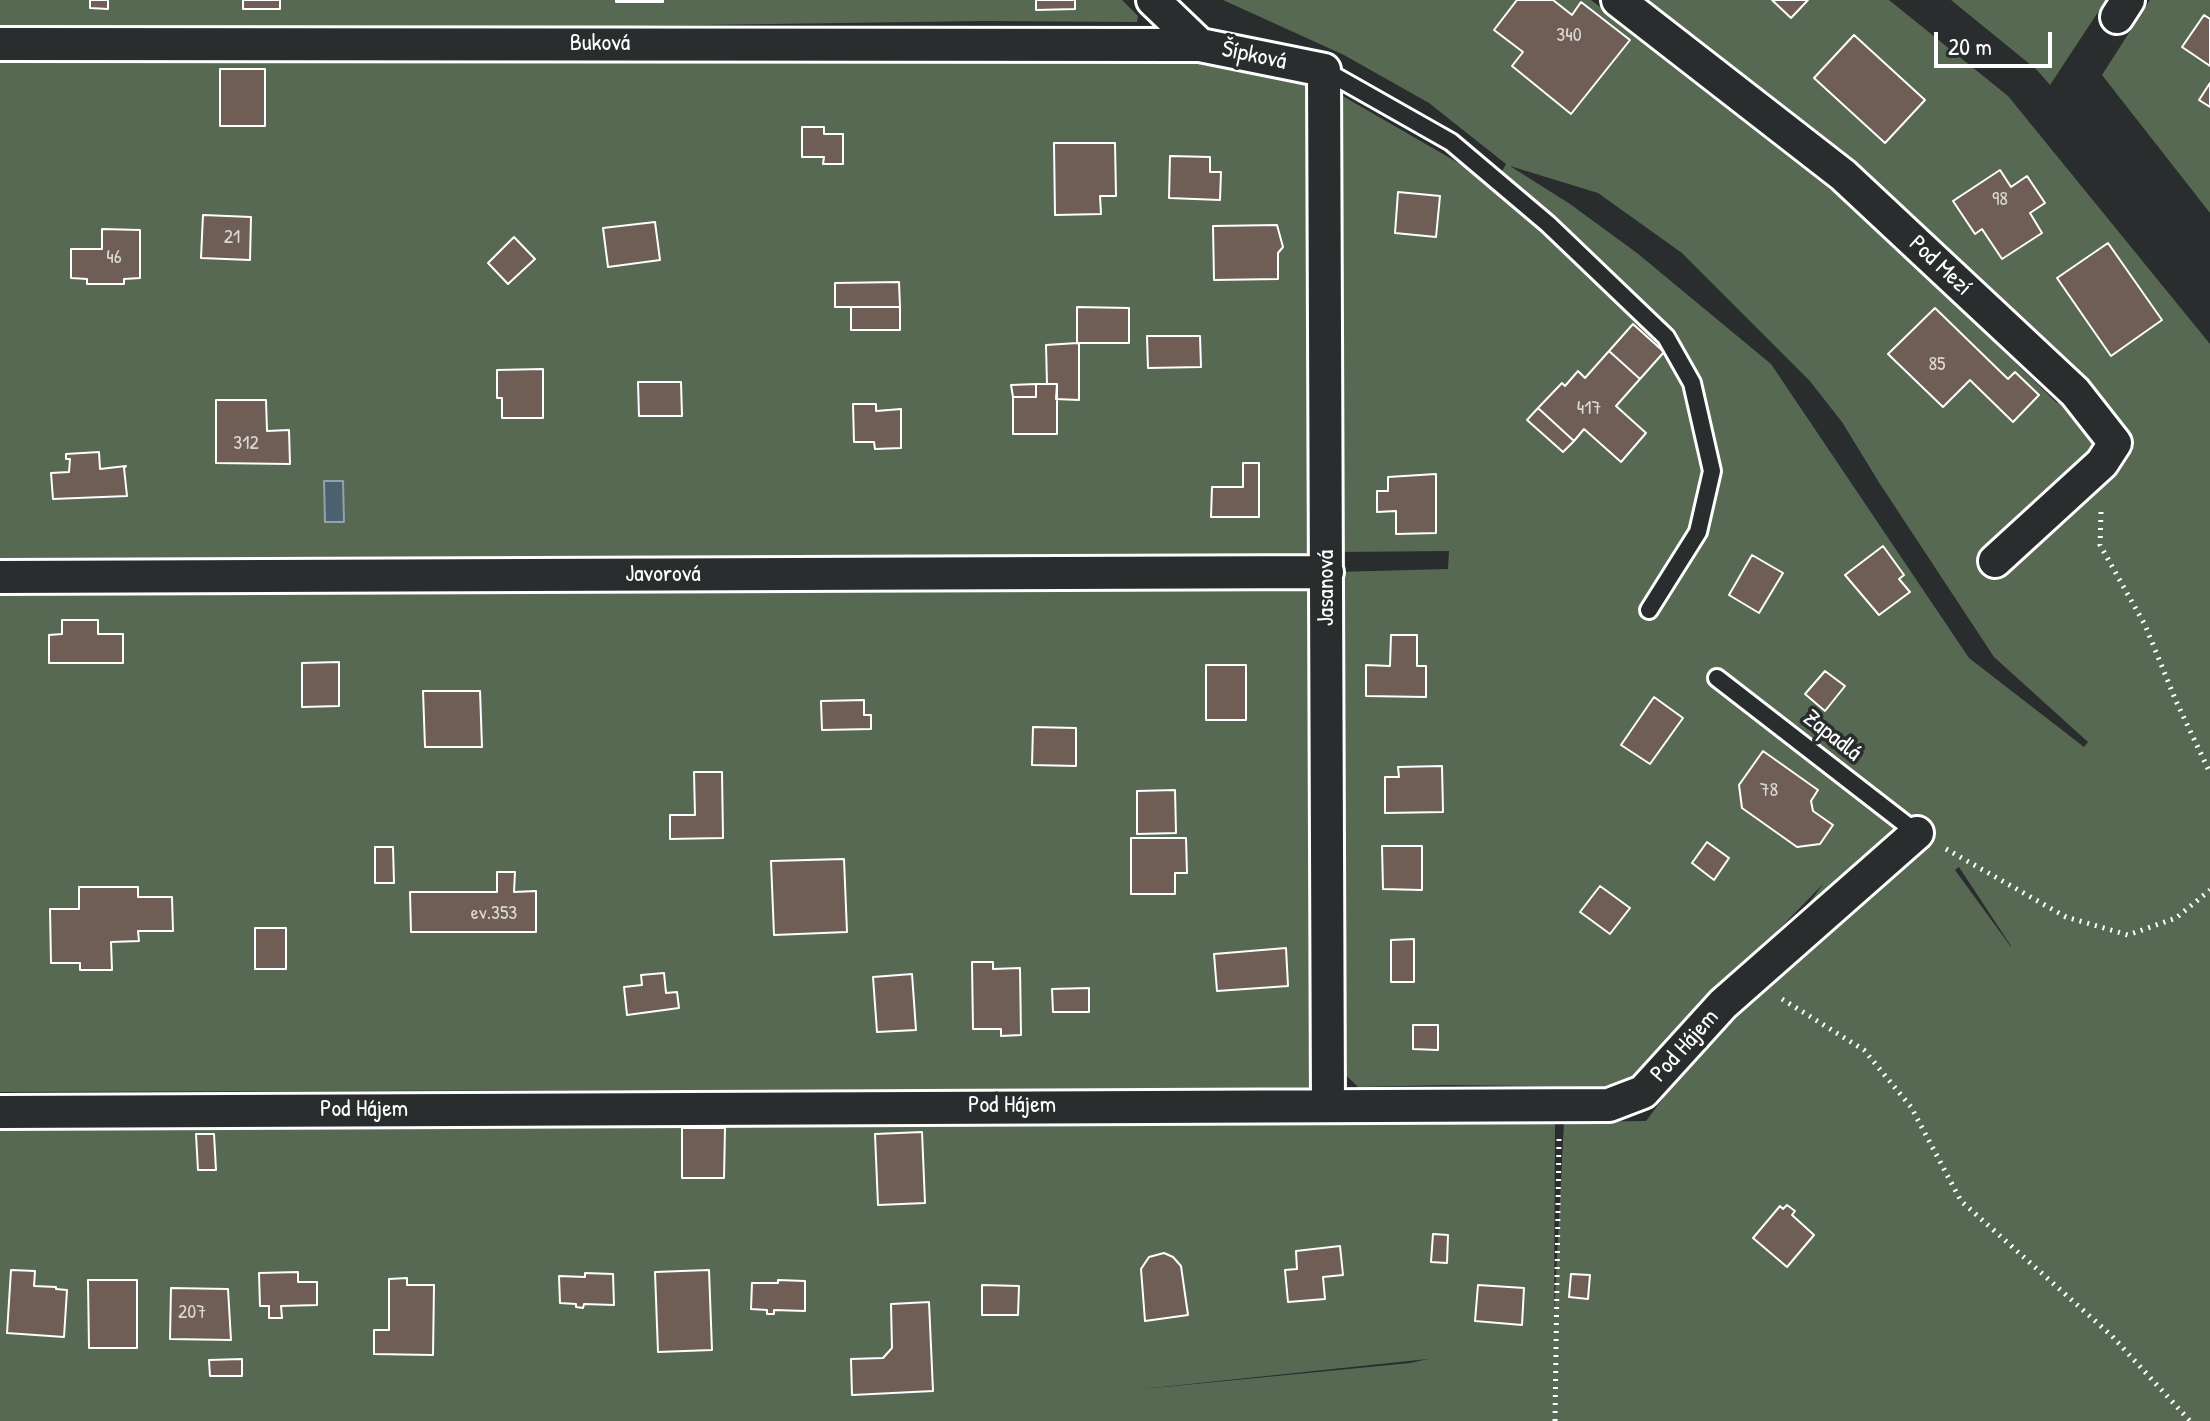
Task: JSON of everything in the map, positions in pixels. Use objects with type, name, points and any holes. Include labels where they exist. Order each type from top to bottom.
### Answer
[{"type":"street","name":"Šípková","points":[[1153,0],[1200,45],[1324,70]]},
{"type":"street","name":"Pod Mezí","points":[[1618,0],[1843,175],[2075,392],[2115,443],[2102,463]]},
{"type":"street","name":"Buková","points":[[0,44],[1200,45]]},
{"type":"street","name":"Jasanová","points":[[1324,70],[1328,1105]]},
{"type":"street","points":[[1995,561],[2102,463]]},
{"type":"street","name":"Javorová","points":[[0,577],[1327,572]]},
{"type":"street","name":"Pod Hájem","points":[[0,1112],[1609,1105],[1643,1092],[1723,1004],[1917,833]]},
{"type":"lane","points":[[1324,70],[1451,142],[1548,224],[1666,337],[1692,383],[1712,471],[1698,532],[1649,610]]},
{"type":"lane","name":"Zapadlá","points":[[1717,678],[1917,833]]},
{"type":"path","points":[[2102,463],[2100,545],[2145,625],[2210,773]]},
{"type":"path","points":[[1917,833],[2066,917],[2128,935],[2176,918],[2210,890]]},
{"type":"path","points":[[1752,981],[1864,1050],[1911,1107],[1961,1201],[2112,1336],[2190,1421]]},
{"type":"path","points":[[1555,1421],[1559,1107]]},
{"type":"green space","points":[[0,0],[1122,0],[1138,16],[1137,22],[558,27],[0,27]]},
{"type":"green space","points":[[1223,0],[1591,0],[1837,190],[2057,403],[2085,390],[1641,0],[1889,0],[2008,96],[2210,344],[2210,1421],[0,1421],[0,1130],[1555,1122],[1554,1316],[1564,1122],[1646,1121],[1824,883],[1691,1020],[1659,1062],[1622,1087],[1358,1087],[1337,1066],[1337,572],[1448,569],[1449,551],[1337,552],[1334,91],[1495,184],[1506,164],[1429,103],[1344,55]],"holes":[[[1510,166],[1598,193],[1682,253],[1809,380],[1842,422],[1994,657],[2088,742],[2084,747],[1969,658],[1771,364],[1637,253],[1570,204]],[[1959,867],[2011,947],[1955,870]],[[1428,1359],[1410,1363],[1133,1390]]]},
{"type":"green space","points":[[1951,0],[2106,0],[2050,85],[2037,70]]},
{"type":"green space","points":[[2150,0],[2210,0],[2210,213],[2102,75]]},
{"type":"green space","points":[[1190,54],[1316,85],[1319,554],[0,559],[0,61],[559,63],[746,57]]},
{"type":"green space","points":[[1319,589],[1322,1088],[0,1092],[0,594]]},
{"type":"water","points":[[324,481],[343,481],[344,522],[325,522]]},
{"type":"building","points":[[90,0],[108,0],[108,9],[90,8]]},
{"type":"building","points":[[243,0],[280,0],[280,9],[243,9]]},
{"type":"building","points":[[663,0],[663,2],[616,2]]},
{"type":"building","points":[[1036,0],[1075,0],[1075,9],[1036,10]]},
{"type":"building","points":[[1517,0],[1553,0],[1572,15],[1581,2],[1630,40],[1571,114],[1512,66],[1523,52],[1494,30]]},
{"type":"building","points":[[1772,0],[1808,0],[1791,18]]},
{"type":"building","points":[[2204,15],[2210,19],[2210,66],[2182,47]]},
{"type":"building","points":[[1854,35],[1925,100],[1885,143],[1814,78]]},
{"type":"building","points":[[220,69],[265,69],[265,126],[220,126]]},
{"type":"building","points":[[2210,83],[2210,107],[2199,100]]},
{"type":"building","points":[[802,127],[824,127],[824,134],[843,134],[843,164],[823,164],[824,157],[802,157]]},
{"type":"building","points":[[1054,143],[1115,143],[1116,196],[1100,196],[1101,214],[1055,215]]},
{"type":"building","points":[[1170,156],[1210,157],[1210,172],[1221,172],[1220,200],[1169,198]]},
{"type":"building","points":[[2000,170],[2011,187],[2027,176],[2045,203],[2030,213],[2042,233],[2002,259],[1982,229],[1975,234],[1953,201]]},
{"type":"building","points":[[1398,192],[1440,196],[1436,237],[1395,233]]},
{"type":"building","points":[[203,215],[251,217],[250,260],[201,258]]},
{"type":"building","points":[[655,222],[660,260],[608,267],[603,228]]},
{"type":"building","points":[[1277,225],[1283,247],[1278,253],[1278,279],[1214,280],[1213,226]]},
{"type":"building","points":[[102,229],[140,230],[140,278],[124,279],[124,284],[87,284],[87,279],[71,278],[71,249],[102,249]]},
{"type":"building","points":[[514,237],[535,259],[508,284],[488,263]]},
{"type":"building","points":[[2108,243],[2162,320],[2111,356],[2057,278]]},
{"type":"building","points":[[899,282],[900,307],[835,307],[835,283]]},
{"type":"building","points":[[851,307],[900,307],[900,330],[851,330]]},
{"type":"building","points":[[1077,307],[1129,308],[1129,343],[1077,343]]},
{"type":"building","points":[[1935,308],[2008,379],[2015,372],[2039,395],[2013,422],[1970,380],[1943,407],[1888,354]]},
{"type":"building","points":[[1633,324],[1664,352],[1640,379],[1609,351]]},
{"type":"building","points":[[1147,336],[1200,336],[1201,367],[1148,368]]},
{"type":"building","points":[[1077,343],[1079,400],[1056,399],[1057,384],[1047,384],[1046,345]]},
{"type":"building","points":[[1609,351],[1640,379],[1616,406],[1646,433],[1621,462],[1584,429],[1574,441],[1538,408],[1578,371],[1585,378]]},
{"type":"building","points":[[543,369],[543,418],[502,418],[502,398],[497,398],[497,370]]},
{"type":"building","points":[[638,382],[681,382],[682,416],[639,416]]},
{"type":"building","points":[[1036,384],[1036,397],[1013,397],[1011,385]]},
{"type":"building","points":[[1036,384],[1057,384],[1057,434],[1013,434],[1013,397],[1036,397]]},
{"type":"building","points":[[216,400],[266,400],[267,431],[289,430],[290,464],[216,463]]},
{"type":"building","points":[[853,404],[876,404],[876,411],[901,409],[901,448],[875,449],[874,442],[854,442]]},
{"type":"building","points":[[1538,408],[1574,441],[1563,452],[1527,420]]},
{"type":"building","points":[[99,452],[100,469],[126,466],[127,496],[53,499],[51,473],[69,472],[70,459],[66,459],[66,454]]},
{"type":"building","points":[[1243,463],[1259,463],[1259,517],[1211,517],[1212,487],[1243,487]]},
{"type":"building","points":[[1436,474],[1436,533],[1396,534],[1396,511],[1377,512],[1377,491],[1388,491],[1388,477]]},
{"type":"building","points":[[1883,546],[1904,575],[1899,579],[1910,592],[1879,615],[1845,575]]},
{"type":"building","points":[[1752,555],[1783,573],[1759,613],[1729,595]]},
{"type":"building","points":[[62,620],[98,620],[98,634],[123,634],[123,663],[49,663],[49,635],[62,634]]},
{"type":"building","points":[[1391,635],[1417,635],[1417,666],[1426,666],[1426,697],[1366,696],[1366,665],[1390,666]]},
{"type":"building","points":[[339,662],[339,706],[302,707],[302,663]]},
{"type":"building","points":[[1206,665],[1246,665],[1246,720],[1206,720]]},
{"type":"building","points":[[1825,671],[1845,686],[1825,711],[1805,694]]},
{"type":"building","points":[[423,691],[480,691],[482,747],[425,747]]},
{"type":"building","points":[[1654,697],[1683,718],[1650,764],[1621,745]]},
{"type":"building","points":[[864,700],[864,715],[871,715],[871,729],[822,730],[821,701]]},
{"type":"building","points":[[1033,727],[1076,728],[1076,766],[1032,765]]},
{"type":"building","points":[[1763,751],[1818,790],[1811,801],[1813,811],[1833,825],[1820,844],[1797,847],[1742,808],[1739,785]]},
{"type":"building","points":[[1442,766],[1443,812],[1385,813],[1385,777],[1399,777],[1398,767]]},
{"type":"building","points":[[694,772],[722,772],[723,838],[670,839],[670,815],[695,815]]},
{"type":"building","points":[[1175,790],[1176,833],[1137,834],[1137,791]]},
{"type":"building","points":[[1131,838],[1186,838],[1187,873],[1175,873],[1175,894],[1131,894]]},
{"type":"building","points":[[1707,842],[1729,858],[1714,880],[1692,863]]},
{"type":"building","points":[[1382,846],[1422,846],[1422,890],[1383,889]]},
{"type":"building","points":[[375,847],[393,847],[394,883],[375,883]]},
{"type":"building","points":[[844,859],[847,932],[774,935],[771,861]]},
{"type":"building","points":[[497,872],[515,872],[514,892],[536,891],[536,932],[411,932],[410,892],[497,892]]},
{"type":"building","points":[[1600,886],[1630,908],[1610,934],[1580,912]]},
{"type":"building","points":[[79,887],[138,887],[138,897],[172,897],[173,931],[138,931],[139,941],[111,942],[112,970],[80,970],[80,963],[51,963],[50,909],[79,909]]},
{"type":"building","points":[[255,928],[286,928],[286,969],[255,969]]},
{"type":"building","points":[[1414,939],[1414,982],[1391,982],[1391,940]]},
{"type":"building","points":[[1286,948],[1288,986],[1217,991],[1214,954]]},
{"type":"building","points":[[972,962],[993,962],[993,969],[1020,968],[1021,1035],[1001,1036],[1001,1029],[973,1029]]},
{"type":"building","points":[[664,973],[666,993],[677,992],[679,1008],[627,1015],[624,987],[642,985],[641,975]]},
{"type":"building","points":[[912,974],[916,1030],[877,1032],[873,977]]},
{"type":"building","points":[[1089,988],[1089,1012],[1053,1012],[1052,989]]},
{"type":"building","points":[[1413,1025],[1438,1025],[1438,1050],[1413,1049]]},
{"type":"building","points":[[682,1128],[725,1128],[724,1178],[682,1178]]},
{"type":"building","points":[[922,1132],[925,1203],[878,1205],[875,1134]]},
{"type":"building","points":[[196,1134],[214,1134],[216,1170],[198,1170]]},
{"type":"building","points":[[1787,1205],[1795,1211],[1792,1215],[1814,1235],[1787,1267],[1753,1238],[1780,1206],[1783,1209]]},
{"type":"building","points":[[1433,1234],[1448,1235],[1447,1263],[1431,1262]]},
{"type":"building","points":[[1340,1246],[1343,1275],[1323,1277],[1325,1299],[1288,1302],[1285,1270],[1297,1269],[1296,1251]]},
{"type":"building","points":[[1164,1253],[1181,1266],[1188,1315],[1145,1321],[1141,1269],[1149,1257]]},
{"type":"building","points":[[11,1270],[35,1271],[34,1286],[67,1290],[64,1337],[7,1333]]},
{"type":"building","points":[[709,1270],[712,1350],[658,1352],[655,1272]]},
{"type":"building","points":[[298,1272],[298,1282],[317,1282],[317,1305],[281,1306],[282,1318],[269,1318],[269,1306],[260,1306],[259,1273]]},
{"type":"building","points":[[585,1273],[613,1274],[614,1305],[584,1304],[583,1308],[576,1307],[576,1304],[560,1303],[559,1276],[585,1277]]},
{"type":"building","points":[[1571,1274],[1590,1275],[1588,1299],[1569,1297]]},
{"type":"building","points":[[407,1278],[407,1285],[434,1285],[433,1355],[374,1354],[374,1330],[389,1330],[389,1279]]},
{"type":"building","points":[[88,1280],[137,1280],[137,1348],[89,1348]]},
{"type":"building","points":[[778,1280],[805,1281],[805,1311],[774,1310],[774,1314],[767,1314],[767,1310],[751,1309],[752,1283],[778,1283]]},
{"type":"building","points":[[982,1285],[1019,1286],[1018,1315],[982,1315]]},
{"type":"building","points":[[1478,1285],[1524,1288],[1522,1325],[1475,1321]]},
{"type":"building","points":[[171,1288],[228,1289],[231,1340],[170,1339]]},
{"type":"building","points":[[929,1302],[933,1391],[852,1395],[851,1359],[883,1358],[892,1348],[891,1304]]},
{"type":"building","points":[[242,1359],[242,1376],[210,1376],[209,1360]]}]
